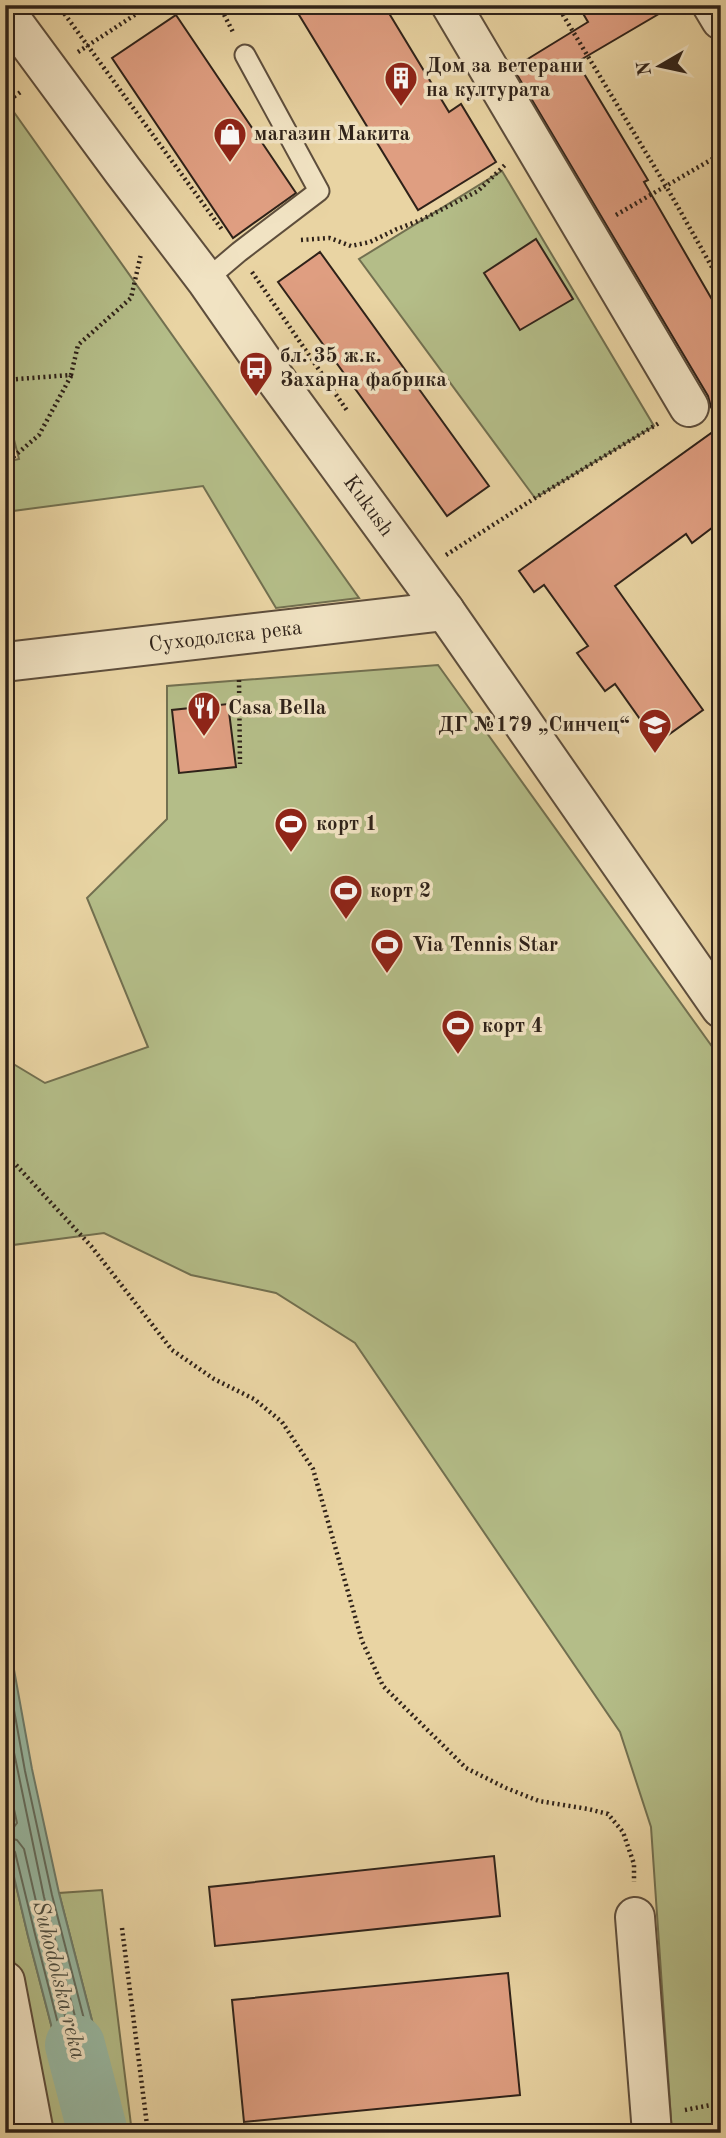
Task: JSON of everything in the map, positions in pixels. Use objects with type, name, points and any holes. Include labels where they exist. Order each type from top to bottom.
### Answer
[{"type":"street","points":[[712,5],[721,20]]},
{"type":"street","points":[[461,9],[530,140],[689,407]]},
{"type":"street","name":"Kukush","points":[[5,11],[206,280],[265,366],[434,557],[445,611],[721,1008]]},
{"type":"street","name":"Суходолска река","points":[[5,662],[445,611]]},
{"type":"street","points":[[635,1917],[652,2133]]},
{"type":"street","points":[[5,1981],[34,2133]]},
{"type":"lane","points":[[206,280],[318,191],[245,55]]},
{"type":"path","points":[[58,5],[239,252],[354,421]]},
{"type":"path","points":[[557,5],[666,186],[721,284]]},
{"type":"path","points":[[5,103],[13,98]]},
{"type":"path","points":[[293,240],[330,238],[351,246],[370,242],[478,191],[530,140]]},
{"type":"path","points":[[585,233],[721,154]]},
{"type":"path","points":[[5,464],[38,435],[71,375],[78,345],[131,298],[141,254],[170,232]]},
{"type":"path","points":[[5,380],[71,375]]},
{"type":"path","points":[[434,557],[689,407]]},
{"type":"path","points":[[239,680],[240,764]]},
{"type":"path","points":[[5,1153],[92,1246],[172,1350],[214,1379],[254,1399],[282,1422],[313,1469],[362,1641],[383,1686],[466,1768],[539,1801],[608,1814],[623,1832],[634,1864],[635,1917]]},
{"type":"path","points":[[122,1928],[148,2133]]},
{"type":"green space","points":[[6,101],[359,598],[276,608],[203,486],[5,512],[5,462],[19,459],[5,405]]},
{"type":"green space","points":[[502,171],[654,426],[535,498],[359,259]]},
{"type":"green space","points":[[438,665],[721,1059],[721,2133],[672,2133],[651,1827],[620,1732],[355,1343],[276,1293],[191,1275],[104,1233],[5,1246],[5,1059],[45,1083],[148,1047],[87,898],[167,819],[167,686]]},
{"type":"green space","points":[[5,1839],[78,2128],[118,2121],[59,1893],[102,1890],[132,2133],[47,2133],[5,1914]]},
{"type":"water","points":[[5,1620],[32,1769],[59,1893],[118,2121],[78,2128],[5,1839]]},
{"type":"building","name":"Дом за ветерани на културата","points":[[293,5],[384,5],[449,112],[461,104],[496,162],[418,210]]},
{"type":"building","points":[[578,5],[674,5],[577,62],[648,180],[644,182],[721,315],[721,425],[708,396],[513,68],[588,22]]},
{"type":"building","points":[[176,15],[296,193],[233,238],[112,58]]},
{"type":"building","points":[[536,239],[573,299],[520,330],[484,273]]},
{"type":"building","points":[[320,252],[489,486],[447,516],[278,282]]},
{"type":"building","points":[[721,426],[721,521],[692,543],[686,534],[615,586],[703,710],[657,743],[615,684],[605,691],[577,653],[588,646],[544,585],[534,592],[519,571]]},
{"type":"building","name":"Casa Bella","points":[[228,704],[236,767],[179,773],[172,710]]},
{"type":"building","points":[[494,1856],[500,1916],[215,1946],[209,1887]]},
{"type":"building","points":[[508,1973],[520,2095],[244,2122],[232,2000]]},
{"type":"waterway","name":"Suhodolska reka","points":[[75,2045],[98,2133]]},
{"type":"place","name":"Дом за ветерани на културата","points":[[401,108]]},
{"type":"place","name":"магазин Макита","points":[[230,164]]},
{"type":"place","name":"бл. 35 ж.к. Захарна фабрика","points":[[256,398]]},
{"type":"place","name":"Casa Bella","points":[[204,738]]},
{"type":"place","name":"ДГ №179 „Синчец“","points":[[655,755]]},
{"type":"place","name":"корт 1","points":[[291,854]]},
{"type":"place","name":"корт 2","points":[[346,921]]},
{"type":"place","name":"Via Tennis Star","points":[[387,975]]},
{"type":"place","name":"корт 4","points":[[458,1056]]}]
